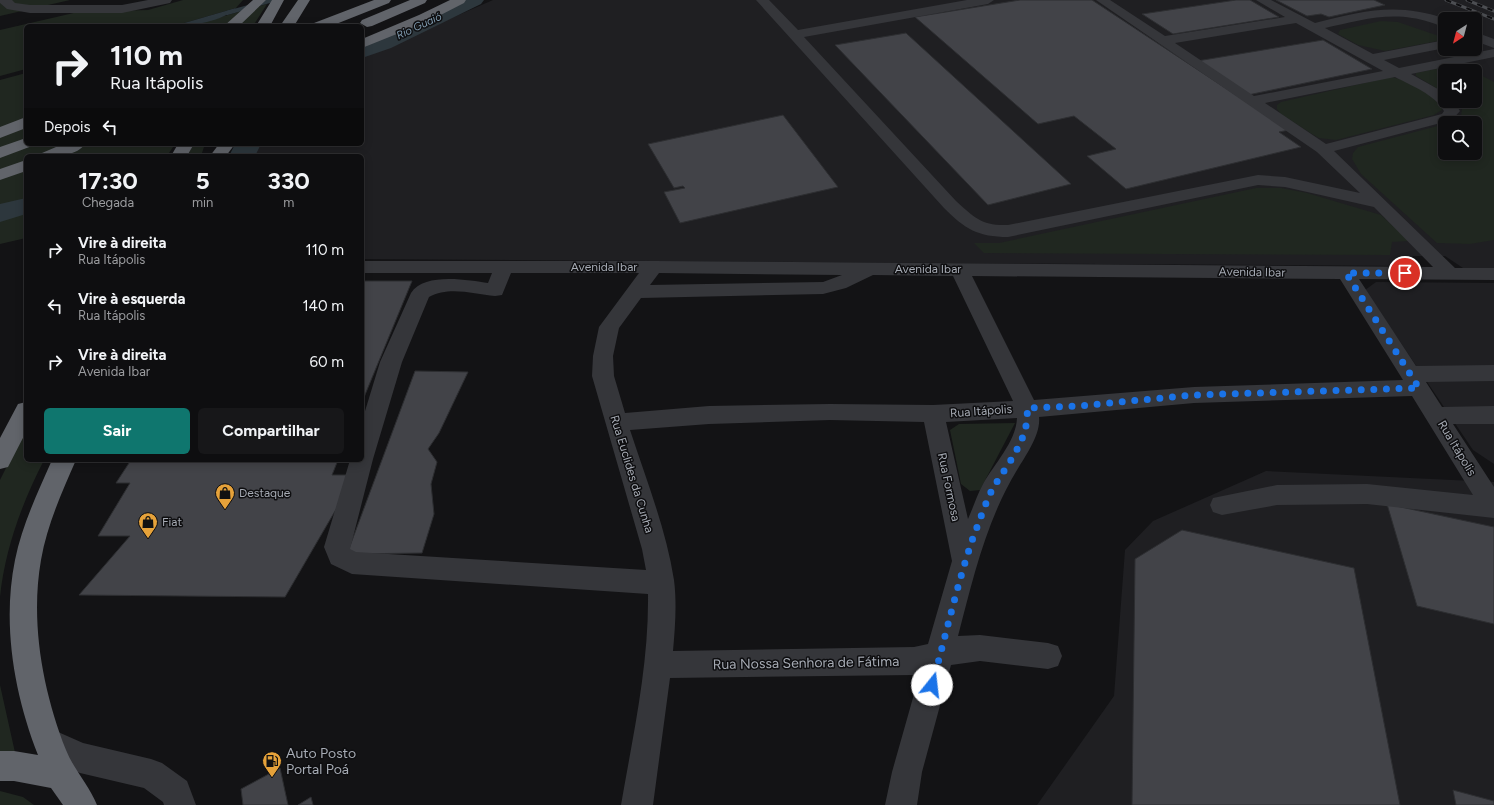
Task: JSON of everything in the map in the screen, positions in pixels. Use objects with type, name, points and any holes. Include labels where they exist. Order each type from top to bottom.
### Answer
[{"type":"highway","points":[[233,24],[260,0]]},
{"type":"highway","points":[[288,24],[304,0]]},
{"type":"highway","points":[[324,24],[384,0]]},
{"type":"highway","points":[[364,24],[422,0]]},
{"type":"highway","points":[[364,43],[424,18],[460,0]]},
{"type":"highway","points":[[263,24],[278,2]]},
{"type":"highway","points":[[0,133],[24,123]]},
{"type":"highway","points":[[0,153],[24,144]]},
{"type":"highway","points":[[53,154],[72,146]]},
{"type":"highway","points":[[0,175],[24,166]]},
{"type":"highway","points":[[0,460],[24,414]]},
{"type":"highway","points":[[63,462],[34,536],[28,560],[23,607],[28,660],[40,718],[60,774],[82,805]]},
{"type":"highway","points":[[0,766],[14,766],[60,774]]},
{"type":"street","points":[[4,0],[11,6],[30,10],[122,8],[166,0]]},
{"type":"street","points":[[762,0],[796,34],[894,144],[973,225],[981,229],[1008,231],[1258,180],[1285,182],[1380,203]]},
{"type":"street","points":[[796,34],[988,0]]},
{"type":"street","points":[[1102,0],[1323,149],[1380,203],[1449,273]]},
{"type":"street","points":[[1262,0],[1372,58],[1438,96]]},
{"type":"street","points":[[1382,0],[1397,12]]},
{"type":"street","points":[[1314,27],[1382,12],[1397,12],[1417,15],[1438,22]]},
{"type":"street","points":[[1162,41],[1300,19]]},
{"type":"street","points":[[1482,39],[1494,44]]},
{"type":"street","points":[[1372,58],[1438,45]]},
{"type":"street","points":[[1252,101],[1395,71],[1494,53]]},
{"type":"street","points":[[1323,149],[1448,118],[1452,111],[1450,108]]},
{"type":"street","points":[[364,452],[391,362],[421,293],[429,287],[457,286],[495,290],[504,267]]},
{"type":"street","name":"Rua Euclides da Cunha","points":[[637,805],[658,665],[662,619],[661,582],[654,549],[603,376],[606,338],[609,327],[654,267]]},
{"type":"street","name":"Avenida Ibar","points":[[364,268],[870,268],[1494,274]]},
{"type":"street","points":[[634,292],[823,288],[856,277],[870,268]]},
{"type":"street","points":[[959,269],[1027,408]]},
{"type":"street","name":"Rua Itápolis","points":[[1346,273],[1494,508]]},
{"type":"street","points":[[1414,381],[1494,373]]},
{"type":"street","name":"Rua Itápolis","points":[[616,422],[709,415],[830,412],[933,414],[1078,406],[1194,395],[1414,381]]},
{"type":"street","name":"Rua Formosa","points":[[901,805],[907,772],[965,561],[991,492],[1018,448],[1026,429],[1028,420],[1027,408]]},
{"type":"street","name":"Rua Formosa","points":[[933,414],[965,561]]},
{"type":"street","points":[[1437,416],[1493,416]]},
{"type":"street","points":[[361,462],[337,547],[340,556],[352,563],[661,582]]},
{"type":"street","points":[[1222,504],[1277,495],[1367,494],[1494,508]]},
{"type":"street","name":"Rua Nossa Senhora de Fátima","points":[[658,665],[914,661],[940,656],[961,649],[980,648],[1048,656]]},
{"type":"street","points":[[49,743],[80,758],[152,774],[176,792],[180,805]]},
{"type":"shaded area","points":[[0,0],[70,0],[0,16]]},
{"type":"shaded area","points":[[183,0],[243,0],[236,8],[181,24],[26,24],[78,12],[148,10]]},
{"type":"shaded area","points":[[493,0],[1494,0],[1494,268],[1463,268],[1445,256],[1413,256],[1408,266],[364,259],[364,154],[249,154],[254,146],[364,146],[364,56]]},
{"type":"shaded area","points":[[267,4],[254,24],[196,24]]},
{"type":"shaded area","points":[[236,8],[231,13],[207,22],[198,24],[181,24]]},
{"type":"shaded area","points":[[1381,21],[1398,22],[1438,36],[1438,41],[1385,51],[1358,45],[1338,34],[1340,30]]},
{"type":"shaded area","points":[[24,24],[24,70],[0,76],[0,30]]},
{"type":"shaded area","points":[[1438,68],[1438,89],[1416,76],[1416,73]]},
{"type":"shaded area","points":[[24,74],[24,146],[174,146],[168,154],[24,154],[24,238],[0,244],[0,80]]},
{"type":"shaded area","points":[[1482,76],[1494,82],[1494,240],[1470,244],[1437,243],[1361,174],[1352,159],[1353,153],[1358,147],[1438,126],[1438,160],[1482,160],[1482,116],[1461,116],[1461,108],[1482,108]]},
{"type":"shaded area","points":[[1391,77],[1397,78],[1421,89],[1435,99],[1438,103],[1438,108],[1441,108],[1442,110],[1434,115],[1336,140],[1319,138],[1281,114],[1277,109],[1277,105],[1281,102]]},
{"type":"shaded area","points":[[193,146],[204,146],[202,154],[188,154]]},
{"type":"shaded area","points":[[1256,188],[1281,188],[1307,193],[1381,215],[1409,241],[1392,242],[1390,255],[984,253],[974,243],[999,243]]},
{"type":"shaded area","points":[[1376,282],[1494,283],[1494,464],[1473,450],[1365,290]]},
{"type":"shaded area","points":[[1015,423],[980,490],[970,491],[961,484],[950,430],[959,424]]},
{"type":"shaded area","points":[[24,432],[24,462],[43,462],[22,510],[10,544],[2,579],[0,597],[0,480]]},
{"type":"shaded area","points":[[1266,471],[1494,482],[1494,805],[1037,805],[1114,696],[1125,550],[1153,521]]},
{"type":"shaded area","points":[[0,685],[16,757],[0,756]]},
{"type":"shaded area","points":[[0,791],[23,797],[34,805],[0,805]]},
{"type":"building","points":[[1020,0],[1092,0],[1289,130],[1279,132],[1301,147],[1126,189],[1087,156],[1116,149],[1074,116],[1038,124],[915,17]]},
{"type":"building","points":[[1236,0],[1250,0],[1279,17],[1173,34],[1142,14]]},
{"type":"building","points":[[1276,0],[1374,0],[1385,5],[1329,17],[1321,14],[1307,16]]},
{"type":"building","points":[[906,33],[1071,184],[988,205],[835,45]]},
{"type":"building","points":[[1323,40],[1372,69],[1248,95],[1197,61]]},
{"type":"building","points":[[783,115],[838,187],[680,223],[664,192],[685,188],[683,186],[674,188],[648,144]]},
{"type":"building","points":[[364,281],[412,281],[364,397]]},
{"type":"building","points":[[415,371],[468,372],[439,433],[428,449],[437,462],[431,484],[434,514],[422,553],[347,554]]},
{"type":"building","name":"Destaque","points":[[130,462],[337,462],[332,475],[356,475],[285,597],[79,595],[130,536],[98,536],[130,483],[116,483]]},
{"type":"building","points":[[1387,504],[1494,527],[1494,624],[1417,606]]},
{"type":"building","points":[[1182,530],[1354,568],[1400,805],[1132,805],[1135,559]]},
{"type":"building","name":"Auto Posto Portal Poá","points":[[280,768],[288,805],[243,805],[241,789]]},
{"type":"building","points":[[1453,790],[1494,801],[1494,805],[1456,805]]},
{"type":"building","name":"Auto Posto Portal Poá","points":[[311,797],[313,805],[298,805]]},
{"type":"waterway","points":[[227,13],[273,0]]},
{"type":"waterway","name":"Rio Guaió","points":[[364,50],[383,43],[474,0]]},
{"type":"waterway","name":"Rio Guaió","points":[[243,154],[247,146]]},
{"type":"waterway","name":"Rio Guaió","points":[[0,214],[16,207],[24,206]]},
{"type":"railway","points":[[1446,0],[1494,19]]},
{"type":"railway","points":[[1467,0],[1494,11]]},
{"type":"place","name":"Destaque","points":[[225,510]]},
{"type":"place","name":"Fiat","points":[[148,539]]},
{"type":"place","name":"Auto Posto Portal Poá","points":[[272,778]]},
{"type":"route","points":[[932,685],[965,561],[991,492],[1018,448],[1026,429],[1028,420],[1027,408],[1078,406],[1194,395],[1419,388],[1346,273],[1405,273]]}]
